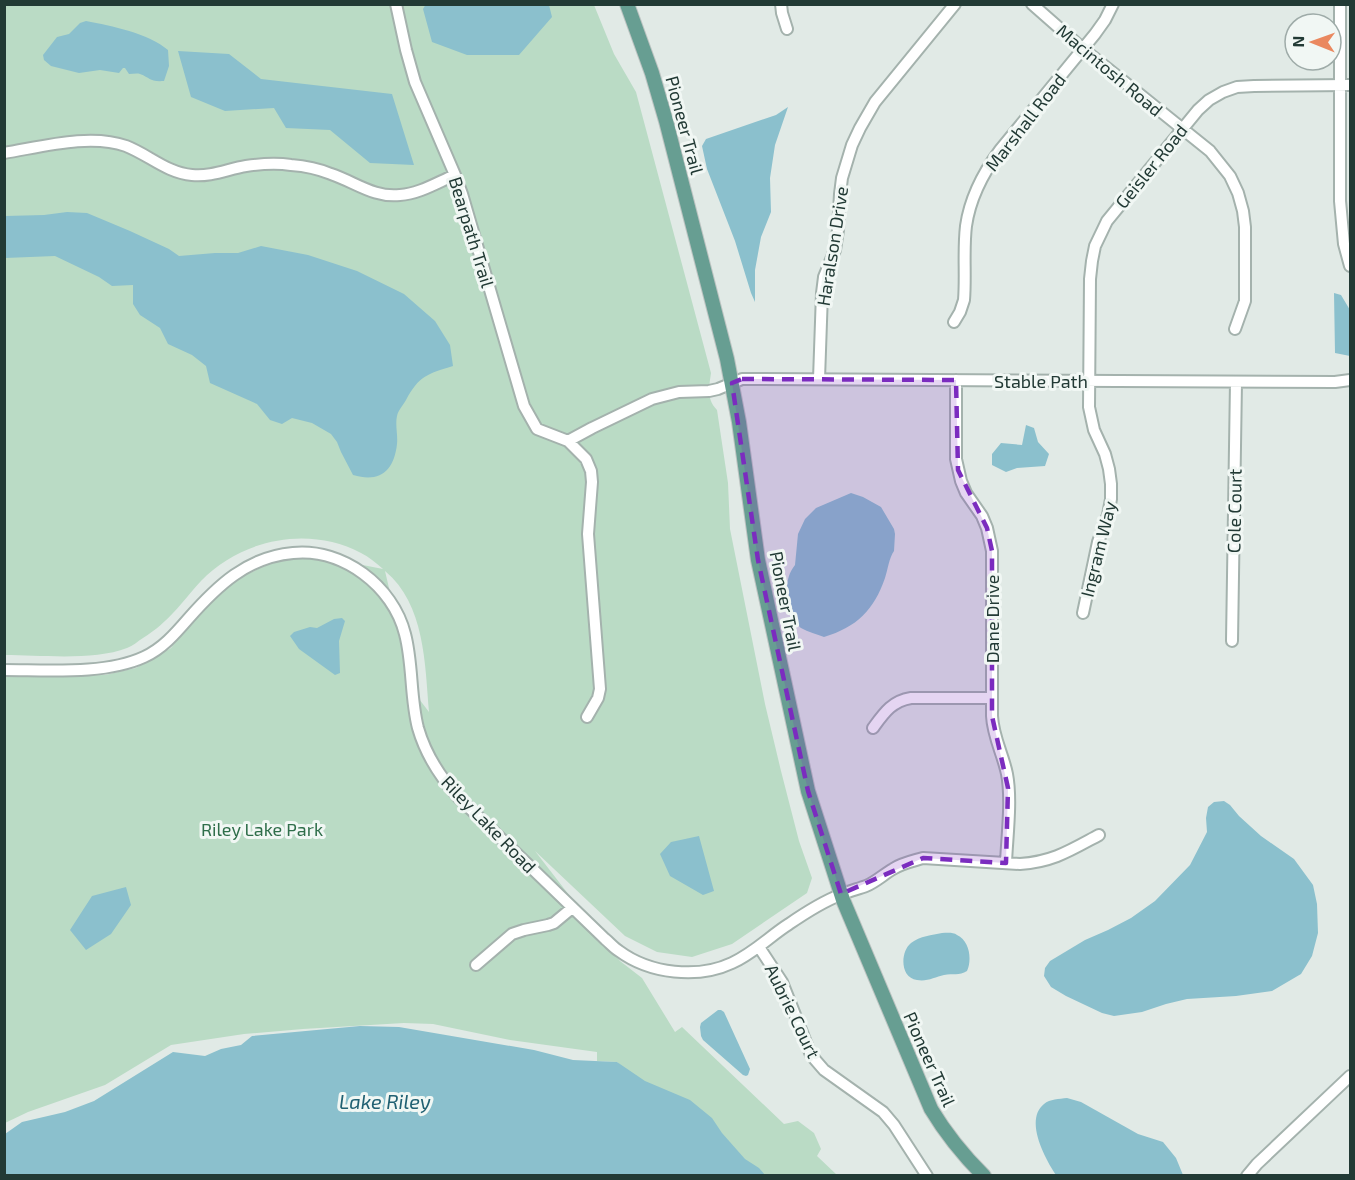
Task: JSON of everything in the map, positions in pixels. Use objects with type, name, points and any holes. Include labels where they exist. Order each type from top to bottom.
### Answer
[{"type":"main road","name":"Pioneer Trail","points":[[627,4],[652,73],[666,121],[727,359],[739,422],[752,522],[765,596],[808,792],[841,894],[931,1109],[962,1154],[984,1176]]},
{"type":"street","name":"Bearpath Trail","points":[[396,4],[405,50],[455,175],[524,406],[537,429],[568,441],[586,459],[591,471],[588,534],[600,690],[598,698],[586,717]]},
{"type":"street","points":[[781,4],[787,29]]},
{"type":"street","name":"Haralson Drive","points":[[819,379],[824,277],[835,250],[841,186],[852,145],[876,102],[955,4]]},
{"type":"street","name":"Macintosh Road","points":[[1032,4],[1210,151],[1230,176],[1244,211],[1245,227],[1245,301],[1235,329]]},
{"type":"street","name":"Marshall Road","points":[[954,322],[964,300],[966,226],[978,185],[1000,150],[1105,20],[1113,4]]},
{"type":"street","points":[[1340,4],[1345,85],[1341,220],[1350,266]]},
{"type":"street","name":"Geisler Road","points":[[1090,381],[1090,279],[1095,246],[1107,220],[1197,110],[1209,100],[1237,87],[1345,85]]},
{"type":"street","points":[[4,153],[74,142],[107,142],[124,145],[181,174],[210,175],[246,166],[290,165],[332,174],[377,194],[390,196],[415,192],[455,175]]},
{"type":"street","name":"Stable Path","points":[[732,383],[742,379],[1236,382],[1350,380]]},
{"type":"street","name":"Dane Drive","points":[[956,380],[958,470],[966,493],[982,516],[992,550],[992,727],[1004,763],[1008,788],[1006,863]]},
{"type":"street","name":"Ingram Way","points":[[1083,613],[1098,542],[1111,499],[1110,469],[1090,418],[1090,381]]},
{"type":"street","name":"Cole Court","points":[[1232,641],[1236,382]]},
{"type":"street","points":[[568,441],[652,399],[679,392],[718,389],[732,383]]},
{"type":"street","name":"Riley Lake Road","points":[[4,670],[89,669],[127,664],[159,649],[206,600],[237,572],[275,555],[296,552],[317,554],[355,567],[373,580],[387,595],[398,613],[409,653],[417,725],[424,746],[444,782],[620,952],[654,968],[684,972],[706,971],[732,963],[759,947],[787,924],[841,894],[867,886],[908,862],[923,858],[1032,863],[1049,860],[1100,835]]},
{"type":"street","points":[[873,728],[886,709],[903,699],[992,698]]},
{"type":"street","points":[[476,965],[513,934],[548,926],[572,908]]},
{"type":"street","name":"Aubrie Court","points":[[759,947],[782,982],[811,1055],[824,1071],[883,1112],[927,1176]]},
{"type":"street","points":[[1247,1176],[1350,1076]]},
{"type":"highlighted area","points":[[742,379],[956,380],[958,470],[987,528],[992,551],[992,716],[1008,788],[1006,863],[923,858],[841,894],[808,791],[781,669],[758,560],[732,383]]},
{"type":"green space","name":"Riley Lake Park","points":[[5,5],[594,5],[614,54],[636,92],[711,373],[709,393],[717,410],[728,483],[730,529],[765,704],[799,841],[812,878],[807,893],[732,944],[692,957],[657,952],[625,936],[535,851],[620,961],[642,978],[675,1032],[682,1027],[784,1124],[798,1121],[814,1133],[821,1149],[817,1156],[837,1175],[742,1175],[617,1062],[597,1061],[597,1052],[510,1040],[433,1024],[404,1023],[303,1029],[244,1034],[171,1045],[105,1085],[28,1112],[5,1123],[5,676],[105,675],[136,668],[171,648],[221,586],[296,552],[383,569],[364,555],[341,544],[298,538],[276,541],[255,546],[217,567],[160,625],[129,647],[99,655],[5,655]],"holes":[[[385,571],[408,600],[421,636],[429,712],[413,691]]]},
{"type":"water","points":[[426,4],[549,5],[552,17],[519,55],[467,55],[432,42],[423,9]]},
{"type":"water","points":[[86,21],[140,35],[168,50],[169,66],[164,81],[153,80],[139,74],[129,74],[125,68],[119,73],[100,70],[79,73],[51,66],[44,60],[43,55],[57,37],[69,34],[80,23]]},
{"type":"water","points":[[178,51],[229,54],[261,79],[392,94],[414,165],[370,163],[330,130],[286,128],[274,108],[225,111],[191,97]]},
{"type":"water","points":[[788,107],[775,145],[770,178],[771,212],[761,237],[755,270],[755,302],[735,241],[707,169],[702,146],[706,139],[776,115]]},
{"type":"water","points":[[87,213],[169,249],[179,256],[238,253],[261,246],[308,255],[357,271],[404,294],[435,321],[450,345],[453,366],[425,377],[411,392],[398,414],[397,444],[389,468],[378,476],[353,475],[331,434],[312,423],[292,418],[282,424],[270,420],[257,404],[210,383],[206,366],[192,355],[168,344],[160,328],[140,315],[133,304],[133,285],[112,286],[99,277],[55,256],[5,258],[5,216]]},
{"type":"water","points":[[1334,293],[1341,295],[1350,310],[1350,356],[1335,353]]},
{"type":"water","points":[[1026,425],[1034,428],[1038,442],[1049,454],[1045,466],[1017,468],[1006,472],[992,465],[992,454],[1001,443],[1022,445]]},
{"type":"water","points":[[851,493],[881,507],[894,529],[894,551],[881,589],[870,608],[846,628],[824,637],[801,628],[799,625],[788,600],[788,578],[795,565],[798,534],[805,519],[816,508]]},
{"type":"water","points":[[342,618],[345,621],[339,641],[340,673],[335,675],[299,649],[290,636],[294,632],[310,627],[317,628],[334,619]]},
{"type":"water","points":[[1224,801],[1261,836],[1294,859],[1313,885],[1317,904],[1318,933],[1312,956],[1301,974],[1272,991],[1187,999],[1142,1012],[1114,1016],[1102,1013],[1051,987],[1044,976],[1045,968],[1050,961],[1085,940],[1131,918],[1155,901],[1190,865],[1207,832],[1208,807],[1214,802]]},
{"type":"water","points":[[699,836],[714,891],[703,895],[670,876],[660,854],[671,842]]},
{"type":"water","points":[[126,887],[131,905],[111,934],[86,950],[70,930],[92,896]]},
{"type":"water","points":[[942,933],[955,934],[965,942],[969,956],[967,971],[924,980],[917,980],[907,975],[904,958],[907,947],[918,939]]},
{"type":"water","points":[[718,1010],[724,1012],[750,1069],[746,1076],[701,1036],[701,1023]]},
{"type":"water","name":"Lake Riley","points":[[360,1026],[399,1027],[534,1050],[573,1060],[617,1062],[645,1081],[690,1100],[712,1118],[745,1159],[765,1175],[5,1175],[5,1134],[22,1122],[65,1112],[94,1101],[173,1052],[205,1056],[221,1049],[241,1045],[252,1036]]},
{"type":"water","points":[[1067,1098],[1081,1102],[1138,1134],[1163,1142],[1176,1158],[1183,1175],[1056,1175],[1038,1140],[1036,1120],[1038,1111],[1044,1104],[1052,1100]]}]
